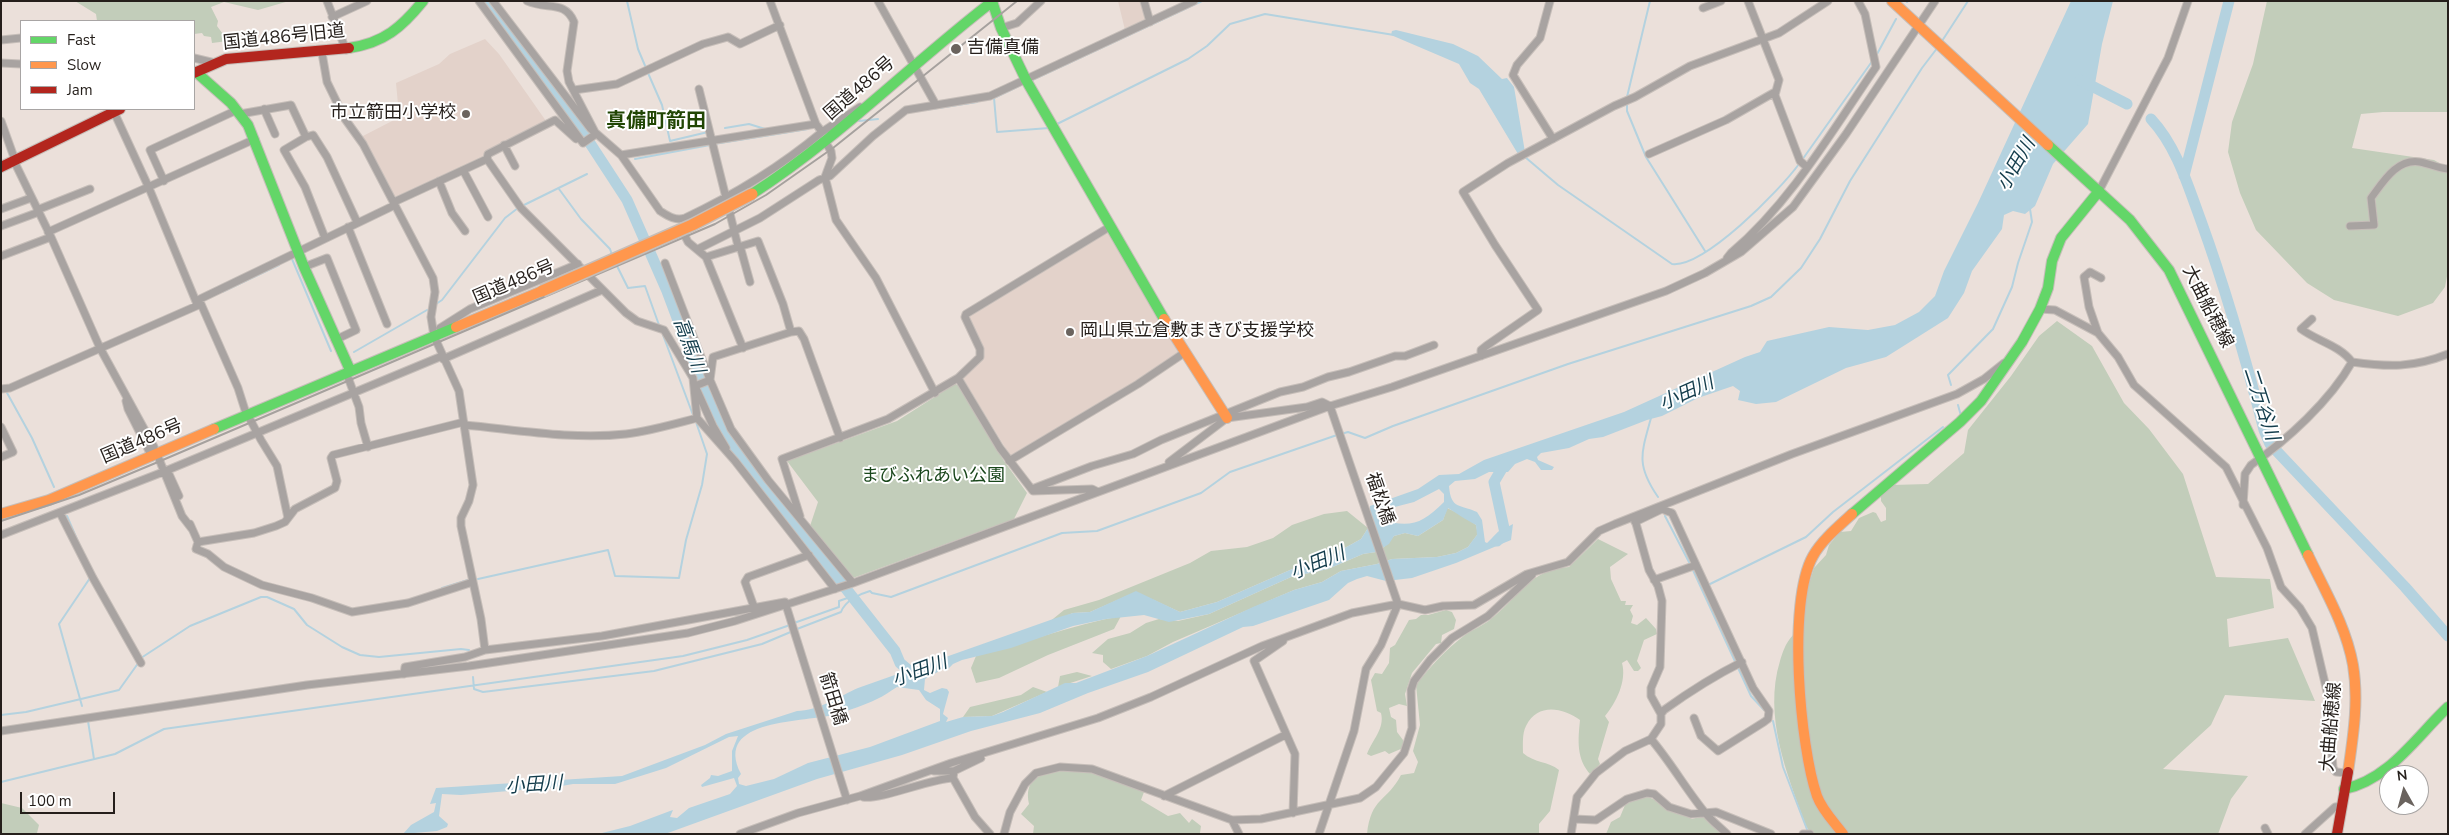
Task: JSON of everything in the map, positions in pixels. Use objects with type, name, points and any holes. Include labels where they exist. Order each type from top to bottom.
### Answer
[{"type":"main road","name":"国道486号旧道","points":[[195,72],[216,63],[235,58],[322,53],[346,50],[371,43],[395,32],[406,24],[423,1]]},
{"type":"main road","name":"国道486号","points":[[1,514],[49,500],[154,453],[249,415],[692,225],[752,194],[784,173],[824,137],[869,105],[993,1]]},
{"type":"main road","points":[[993,1],[1001,28],[1027,82],[1184,352],[1225,417]]},
{"type":"main road","name":"大曲船穂線","points":[[1892,1],[2096,188],[2143,235],[2169,270],[2337,615],[2350,651],[2356,692],[2353,730],[2337,834]]},
{"type":"main road","points":[[195,72],[239,112],[255,139],[304,267],[348,371]]},
{"type":"main road","points":[[1,167],[117,110]]},
{"type":"main road","points":[[1843,834],[1818,799],[1807,763],[1803,733],[1799,646],[1800,599],[1813,556],[1822,544],[1866,501],[1960,422],[1981,401],[2006,362],[2022,342],[2040,309],[2048,288],[2052,260],[2061,238],[2096,188]]},
{"type":"main road","points":[[2344,789],[2355,789],[2368,783],[2387,768],[2448,707]]},
{"type":"street","points":[[327,1],[346,50]]},
{"type":"street","points":[[332,17],[367,1]]},
{"type":"street","points":[[479,1],[584,143]]},
{"type":"street","points":[[493,1],[594,135],[621,155],[660,211],[678,220],[688,242],[706,257],[743,348]]},
{"type":"street","points":[[526,1],[536,3],[556,2],[568,9],[572,15],[574,22],[567,71],[594,135]]},
{"type":"street","points":[[770,1],[816,124],[831,151],[832,158],[826,177],[836,220],[876,278],[935,393]]},
{"type":"street","points":[[878,1],[936,104]]},
{"type":"street","points":[[1001,28],[1016,23],[1041,1]]},
{"type":"street","points":[[1144,1],[1150,22]]},
{"type":"street","points":[[698,249],[734,232],[838,170],[873,136],[906,110],[990,96],[1027,82],[1194,1]]},
{"type":"street","points":[[1550,1],[1540,38],[1517,65],[1513,75],[1553,139]]},
{"type":"street","points":[[1703,8],[1721,1]]},
{"type":"street","points":[[1748,1],[1765,39],[1779,80],[1775,92],[1803,164]]},
{"type":"street","points":[[1481,356],[1481,350],[1538,310],[1463,192],[1524,155],[1623,101],[1635,97],[1690,66],[1779,33],[1828,1]]},
{"type":"street","points":[[1726,261],[1731,252],[1768,219],[1803,164],[1876,67],[1865,14],[1858,1]]},
{"type":"street","points":[[1,731],[298,686],[538,656],[688,633],[788,607],[1098,492],[1168,464],[1331,409],[1666,291],[1689,282],[1726,261],[1779,221],[1804,193],[1935,1]]},
{"type":"street","points":[[2096,188],[2168,58],[2188,1]]},
{"type":"street","points":[[574,90],[618,84],[703,44],[728,37],[740,44],[780,25]]},
{"type":"street","points":[[1,40],[20,38]]},
{"type":"street","points":[[322,53],[330,90],[345,119],[363,144],[433,278],[435,292],[431,317],[434,336],[459,391],[464,424],[472,489],[461,518],[461,526],[485,650]]},
{"type":"street","points":[[195,58],[216,63]]},
{"type":"street","points":[[1,63],[20,64]]},
{"type":"street","points":[[699,90],[734,232],[750,282]]},
{"type":"street","points":[[1649,154],[1726,120],[1775,92]]},
{"type":"street","points":[[164,180],[150,150],[239,112],[291,105],[306,137]]},
{"type":"street","points":[[264,109],[275,134]]},
{"type":"street","points":[[117,110],[149,188],[249,415],[278,466],[288,518]]},
{"type":"street","points":[[200,305],[200,299],[487,159],[488,154],[555,120],[584,143]]},
{"type":"street","points":[[1,121],[31,198],[50,234],[101,349],[125,394],[128,409],[162,463],[182,516],[192,529],[198,542],[196,549],[208,554],[224,567],[262,585],[312,598],[352,612],[408,603],[473,582]]},
{"type":"street","points":[[621,155],[710,139],[816,124]]},
{"type":"street","points":[[325,238],[304,187],[284,150],[306,137],[313,135],[327,158],[357,222]]},
{"type":"street","points":[[584,143],[594,135]]},
{"type":"street","points":[[678,220],[726,197],[824,137]]},
{"type":"street","points":[[1,256],[255,139]]},
{"type":"street","points":[[504,145],[515,166]]},
{"type":"street","points":[[487,159],[520,207],[602,290],[626,313],[637,320],[664,330],[695,383],[713,426],[735,461]]},
{"type":"street","points":[[2350,226],[2374,224],[2371,198],[2400,164],[2418,161],[2448,169]]},
{"type":"street","points":[[463,170],[488,217]]},
{"type":"street","points":[[439,181],[452,213],[465,231]]},
{"type":"street","points":[[1,226],[90,189]]},
{"type":"street","points":[[1,209],[31,198]]},
{"type":"street","points":[[801,521],[782,459],[894,417],[958,378],[980,357],[980,349],[965,317],[966,314],[1111,226]]},
{"type":"street","points":[[348,227],[387,324]]},
{"type":"street","points":[[706,257],[758,240],[783,304],[791,332]]},
{"type":"street","points":[[304,267],[327,258],[356,330],[335,340]]},
{"type":"street","points":[[665,262],[708,381],[731,429],[850,584]]},
{"type":"street","points":[[434,336],[441,327],[470,309],[578,264]]},
{"type":"street","points":[[2101,278],[2090,272],[2084,277],[2089,307],[2098,333],[2118,357],[2134,385],[2226,467],[2243,505],[2267,548],[2281,587],[2300,608],[2312,628],[2328,696],[2333,768],[2336,772],[2346,773]]},
{"type":"street","points":[[1,535],[166,473],[257,432],[354,394],[602,290]]},
{"type":"street","points":[[1,390],[10,388],[200,305]]},
{"type":"street","points":[[2040,309],[2055,310],[2098,333]]},
{"type":"street","points":[[2312,319],[2301,329],[2311,337],[2341,351],[2352,362],[2388,366],[2414,365],[2448,354]]},
{"type":"street","points":[[708,381],[713,357],[791,332],[799,332],[804,339],[840,438]]},
{"type":"street","points":[[1031,489],[1092,466],[1133,454],[1225,417],[1280,392],[1303,387],[1395,356],[1405,356],[1434,345]]},
{"type":"street","points":[[1009,461],[1138,384],[1184,352]]},
{"type":"street","points":[[1635,520],[1667,501],[1957,394],[1984,379],[2006,362]]},
{"type":"street","points":[[2243,505],[2245,474],[2251,465],[2315,410],[2333,390],[2352,362]]},
{"type":"street","points":[[348,371],[368,447]]},
{"type":"street","points":[[958,378],[1009,461],[1033,491],[1092,489],[1098,492]]},
{"type":"street","points":[[695,383],[708,381]]},
{"type":"street","points":[[695,383],[697,418],[735,461],[836,588]]},
{"type":"street","points":[[1168,464],[1225,417],[1307,407],[1322,402],[1331,409]]},
{"type":"street","name":"福松橋","points":[[1331,409],[1397,596],[1398,604]]},
{"type":"street","points":[[198,542],[254,533],[281,524],[295,509],[335,488],[337,481],[332,456],[368,447],[464,424],[570,436],[626,434],[697,418]]},
{"type":"street","points":[[1,427],[13,452],[1,457]]},
{"type":"street","points":[[740,834],[798,813],[846,798],[860,796],[932,770],[1065,730],[1127,708],[1289,635],[1352,613],[1398,604],[1425,610],[1443,606],[1474,605],[1536,571],[1568,562],[1600,531],[1662,509],[1672,513],[1753,688],[1767,706],[1768,719],[1718,751],[1701,736],[1694,718]]},
{"type":"street","points":[[60,513],[91,575],[140,662]]},
{"type":"street","points":[[1570,834],[1577,797],[1596,773],[1624,751],[1651,740],[1661,724],[1661,714],[1651,696],[1651,688],[1660,667],[1662,601],[1635,520]]},
{"type":"street","points":[[754,607],[745,582],[748,577],[808,555]]},
{"type":"street","points":[[1654,580],[1696,565]]},
{"type":"street","points":[[1004,834],[1010,812],[1025,784],[1036,773],[1048,768],[1074,767],[1092,769],[1232,820],[1247,821],[1294,813],[1360,798],[1382,781],[1398,762],[1408,745],[1412,728],[1412,690],[1419,674],[1452,638],[1488,616],[1536,571]]},
{"type":"street","points":[[404,674],[406,667],[465,657],[485,650],[602,636],[781,601],[788,607]]},
{"type":"street","points":[[1319,834],[1354,731],[1366,669],[1381,645],[1398,604]]},
{"type":"street","name":"箭田橋","points":[[788,607],[846,798]]},
{"type":"street","points":[[1289,635],[1254,661],[1295,754],[1294,813]]},
{"type":"street","points":[[1661,714],[1707,680],[1742,662]]},
{"type":"street","points":[[1164,796],[1285,735]]},
{"type":"street","points":[[1651,740],[1676,770],[1706,813],[1727,834]]},
{"type":"street","points":[[860,796],[867,798],[954,775],[990,752]]},
{"type":"street","points":[[932,770],[954,775]]},
{"type":"street","points":[[954,775],[975,817],[990,834]]},
{"type":"street","points":[[1574,819],[1596,820],[1627,799],[1647,792],[1654,794],[1669,807],[1691,814],[1722,814],[1771,834]]},
{"type":"street","points":[[2304,834],[2335,807],[2342,806]]},
{"type":"street","points":[[1232,820],[1239,834]]},
{"type":"street","points":[[1803,834],[1810,834]]},
{"type":"shaded area","points":[[1118,1],[1142,1],[1146,20],[1125,30]]},
{"type":"shaded area","name":"市立箭田小学校","points":[[485,39],[499,54],[546,121],[486,152],[480,160],[397,199],[394,198],[361,137],[394,120],[387,108],[398,104],[396,83],[439,64],[450,54]]},
{"type":"shaded area","name":"岡山県立倉敷まきび支援学校","points":[[1108,231],[1179,353],[1139,381],[1011,457],[962,377],[981,360],[967,316]]},
{"type":"green space","points":[[75,1],[289,1],[258,10],[224,2],[211,7],[218,21],[217,26],[228,41],[212,43],[211,37],[204,36],[202,33],[195,34],[195,20],[97,20],[96,14]]},
{"type":"green space","points":[[2267,1],[2448,1],[2448,112],[2361,114],[2352,148],[2434,160],[2448,168],[2448,271],[2445,287],[2433,303],[2398,316],[2334,300],[2307,283],[2256,230],[2240,193],[2228,152],[2232,122],[2253,64]]},
{"type":"green space","points":[[2057,321],[2092,346],[2124,403],[2149,429],[2183,474],[2216,577],[2270,579],[2274,608],[2227,619],[2229,647],[2288,638],[2315,701],[2225,695],[2211,725],[2163,769],[2248,776],[2231,799],[2218,834],[1811,834],[1806,826],[1785,765],[1776,724],[1774,703],[1775,682],[1784,650],[1791,637],[1804,628],[1803,603],[1814,568],[1826,555],[1829,545],[1840,532],[1851,531],[1859,518],[1873,512],[1876,513],[1881,522],[1886,520],[1886,508],[1881,501],[1881,494],[1892,485],[1928,484],[1964,453],[1968,430],[2011,376],[2039,336]]},
{"type":"green space","name":"まびふれあい公園","points":[[955,384],[960,386],[1004,461],[1027,493],[1014,519],[853,578],[810,526],[818,502],[787,461],[897,421]]},
{"type":"green space","points":[[1447,508],[1466,517],[1476,525],[1477,530],[1477,535],[1468,547],[1456,553],[1437,557],[1392,559],[1341,571],[1322,582],[1294,590],[1173,642],[1147,656],[1111,669],[1103,662],[1103,655],[1092,653],[1108,639],[1130,633],[1146,623],[1159,619],[1178,621],[1209,614],[1291,577],[1328,569],[1363,554],[1376,552],[1382,549],[1394,536],[1405,533],[1418,536],[1443,520]]},
{"type":"green space","points":[[1347,511],[1368,528],[1361,539],[1316,564],[1297,567],[1217,602],[1180,612],[1136,592],[1090,612],[1073,613],[1048,623],[1064,610],[1099,600],[1190,563],[1211,551],[1247,547],[1273,538],[1292,525],[1324,514]]},
{"type":"green space","points":[[1598,539],[1628,554],[1610,567],[1611,579],[1621,601],[1626,601],[1625,605],[1633,605],[1630,610],[1633,616],[1631,623],[1637,625],[1646,618],[1656,629],[1657,634],[1644,640],[1637,661],[1641,668],[1638,671],[1634,671],[1627,660],[1622,663],[1623,677],[1620,691],[1605,716],[1609,722],[1598,759],[1600,764],[1591,775],[1580,756],[1580,720],[1559,710],[1544,710],[1531,718],[1526,726],[1523,739],[1523,753],[1532,759],[1559,770],[1550,811],[1539,824],[1539,834],[1367,834],[1369,822],[1376,806],[1396,784],[1401,775],[1414,773],[1418,762],[1413,751],[1420,725],[1416,685],[1451,646],[1468,633],[1485,624],[1535,579],[1544,573],[1569,567]]},
{"type":"green space","points":[[1446,610],[1452,612],[1456,620],[1454,629],[1442,635],[1441,643],[1436,644],[1412,673],[1405,694],[1407,706],[1399,704],[1389,708],[1391,717],[1396,720],[1397,732],[1403,740],[1403,748],[1389,754],[1385,751],[1371,756],[1367,754],[1380,729],[1382,719],[1381,713],[1377,711],[1371,680],[1375,673],[1382,674],[1389,663],[1390,648],[1395,645],[1409,620],[1416,619],[1421,615]]},
{"type":"green space","points":[[1121,616],[1114,629],[1048,655],[999,678],[976,683],[971,668],[976,656],[1066,629]]},
{"type":"green space","points":[[1077,672],[1092,676],[1058,687],[1060,676]]},
{"type":"green space","points":[[1033,687],[1047,692],[992,716],[963,717],[970,707],[1021,695]]},
{"type":"green space","points":[[1059,771],[1087,771],[1144,792],[1141,800],[1168,816],[1180,813],[1189,823],[1192,819],[1201,826],[1200,833],[1033,834],[1034,826],[1021,814],[1029,804],[1028,796],[1031,784],[1039,776]]},
{"type":"green space","points":[[1641,793],[1692,819],[1707,815],[1733,834],[1606,834],[1611,822],[1620,817],[1625,805]]},
{"type":"green space","points":[[1,803],[22,808],[39,825],[37,833],[1,834]]},
{"type":"water","name":"小田川","points":[[2071,1],[2113,1],[2102,44],[2088,124],[2053,164],[2035,206],[2025,214],[2013,211],[2004,215],[2002,229],[1972,271],[1964,293],[1948,318],[1886,357],[1846,368],[1776,402],[1756,404],[1738,400],[1740,391],[1733,386],[1698,398],[1662,416],[1603,437],[1589,439],[1569,448],[1541,453],[1537,457],[1538,460],[1554,467],[1552,470],[1541,470],[1535,462],[1527,459],[1515,464],[1508,472],[1489,472],[1475,479],[1455,481],[1449,486],[1454,503],[1477,512],[1482,520],[1485,542],[1487,543],[1498,532],[1513,524],[1511,540],[1456,563],[1412,578],[1386,581],[1367,576],[1357,579],[1348,583],[1329,600],[1253,626],[1243,627],[1148,672],[1088,693],[1040,713],[971,731],[902,755],[817,779],[665,834],[598,834],[630,826],[673,810],[670,817],[677,818],[689,808],[730,794],[737,786],[734,778],[702,787],[701,785],[711,775],[718,776],[732,771],[732,751],[738,736],[729,737],[666,768],[615,784],[573,784],[533,791],[521,790],[461,795],[442,794],[439,816],[448,824],[447,827],[437,831],[403,834],[411,825],[434,812],[436,803],[430,804],[436,788],[622,776],[705,745],[726,734],[797,711],[813,709],[858,688],[1056,618],[1073,613],[1090,612],[1136,591],[1180,612],[1217,602],[1297,567],[1316,564],[1361,539],[1368,528],[1370,506],[1418,489],[1439,475],[1459,474],[1484,460],[1624,412],[1760,352],[1767,341],[1829,327],[1868,330],[1895,325],[1919,312],[1935,296],[1944,271],[1978,203]],"holes":[[[1439,489],[1444,494],[1444,502],[1422,519],[1408,524],[1381,520],[1387,509],[1414,502]],[[1448,508],[1476,525],[1477,535],[1468,547],[1456,553],[1437,557],[1392,559],[1341,571],[1322,582],[1294,590],[1253,607],[1147,656],[1076,683],[1065,683],[992,716],[963,717],[946,722],[948,718],[943,714],[949,692],[947,689],[942,688],[930,693],[924,690],[925,679],[943,669],[946,671],[953,664],[962,660],[1011,648],[1073,626],[1106,619],[1144,615],[1169,622],[1209,614],[1291,577],[1328,569],[1363,554],[1376,552],[1389,544],[1394,536],[1405,533],[1418,536],[1443,520]],[[897,687],[919,690],[926,700],[940,709],[940,721],[870,747],[808,763],[774,779],[746,786],[739,784],[738,778],[741,774],[736,755],[739,742],[750,732],[785,722],[837,714],[882,696]]]},
{"type":"water","points":[[1396,30],[1453,44],[1478,56],[1502,79],[1507,78],[1514,87],[1525,152],[1518,154],[1479,89],[1470,83],[1459,64],[1391,35],[1392,31]]},
{"type":"waterway","name":"高馬川","points":[[486,1],[582,131],[627,200],[667,291],[706,395],[729,440],[895,651],[900,663],[913,674]]},
{"type":"waterway","points":[[627,1],[638,49],[646,68]]},
{"type":"waterway","points":[[1030,81],[1202,1]]},
{"type":"waterway","points":[[1627,97],[1650,1]]},
{"type":"waterway","points":[[1942,41],[1968,1]]},
{"type":"waterway","name":"二万谷川","points":[[2184,176],[2229,1]]},
{"type":"waterway","points":[[1055,125],[1188,59],[1207,46],[1230,24],[1265,14],[1394,35]]},
{"type":"waterway","points":[[1876,56],[1896,19]]},
{"type":"waterway","points":[[1341,434],[1348,432],[1365,438],[1393,426],[1568,364],[1751,306],[1771,297],[1801,268],[1820,239],[1850,181],[1922,68],[1938,47]]},
{"type":"waterway","points":[[1802,160],[1873,60]]},
{"type":"waterway","points":[[648,73],[662,105],[670,141],[708,132]]},
{"type":"waterway","name":"二万谷川","points":[[2080,80],[2127,104]]},
{"type":"waterway","points":[[994,98],[1023,84]]},
{"type":"waterway","points":[[994,98],[997,132],[1049,128]]},
{"type":"waterway","points":[[925,110],[977,102]]},
{"type":"waterway","points":[[1627,104],[1627,111],[1646,157],[1705,251]]},
{"type":"waterway","points":[[859,121],[878,119]]},
{"type":"waterway","name":"二万谷川","points":[[2151,119],[2175,154],[2191,194],[2227,299],[2264,430],[2270,444],[2405,587],[2448,636]]},
{"type":"waterway","points":[[725,128],[749,124],[765,129]]},
{"type":"waterway","points":[[714,144],[808,129]]},
{"type":"waterway","points":[[635,159],[710,145]]},
{"type":"waterway","points":[[1525,157],[1558,185],[1672,264],[1686,262],[1703,254],[1721,241],[1759,208],[1799,164]]},
{"type":"waterway","name":"高馬川","points":[[604,167],[609,165]]},
{"type":"waterway","points":[[522,206],[587,174]]},
{"type":"waterway","points":[[559,189],[581,219],[610,249],[612,255]]},
{"type":"waterway","points":[[436,304],[442,300],[505,218],[518,208]]},
{"type":"waterway","points":[[1951,385],[1948,375],[1993,329],[2012,287],[2032,222],[2030,209]]},
{"type":"waterway","points":[[290,259],[292,259],[331,351]]},
{"type":"waterway","points":[[616,264],[628,288],[645,286],[659,325]]},
{"type":"waterway","points":[[222,292],[279,265]]},
{"type":"waterway","points":[[354,352],[427,310]]},
{"type":"waterway","points":[[663,335],[693,415]]},
{"type":"waterway","points":[[6,391],[32,438],[54,487]]},
{"type":"waterway","points":[[1958,405],[1961,416]]},
{"type":"waterway","points":[[1651,418],[1642,459],[1646,476],[1658,497]]},
{"type":"waterway","points":[[478,579],[608,550],[615,576],[679,578],[686,540],[702,485],[707,454],[696,422]]},
{"type":"waterway","points":[[1708,585],[1806,537],[1833,512],[1943,427]]},
{"type":"waterway","points":[[797,629],[841,612],[849,601],[866,592],[870,591],[891,597],[1062,533],[1097,531],[1201,493],[1230,472],[1337,435]]},
{"type":"waterway","points":[[1497,541],[1505,533],[1494,482],[1507,460]]},
{"type":"waterway","points":[[67,516],[79,544]]},
{"type":"waterway","points":[[1665,516],[1690,564]]},
{"type":"waterway","points":[[1692,568],[1751,696],[1764,710]]},
{"type":"waterway","points":[[82,706],[59,624],[90,578]]},
{"type":"waterway","points":[[442,588],[468,580]]},
{"type":"waterway","points":[[794,623],[839,607],[839,601],[853,596]]},
{"type":"waterway","points":[[141,658],[190,626],[261,597],[267,597],[294,609],[307,625],[342,647],[360,655],[379,657],[461,649],[469,650]]},
{"type":"waterway","points":[[1,782],[115,754],[164,729],[683,656],[747,640],[790,625]]},
{"type":"waterway","points":[[473,677],[474,689],[483,692],[654,671],[762,644],[793,631]]},
{"type":"waterway","points":[[1,715],[26,712],[119,690],[139,662]]},
{"type":"waterway","points":[[88,721],[94,759]]},
{"type":"waterway","points":[[1773,721],[1783,767],[1808,832]]},
{"type":"railway","points":[[1,521],[79,495],[715,224],[766,195],[833,148],[1017,1]]},
{"type":"traffic: fast","points":[[349,48],[361,46],[382,38],[408,19],[423,1]]},
{"type":"traffic: fast","points":[[992,1],[1001,28],[1026,80],[1164,319]]},
{"type":"traffic: fast","points":[[752,194],[845,125],[993,1]]},
{"type":"traffic: fast","points":[[196,72],[231,103],[248,125],[304,267],[350,370]]},
{"type":"traffic: fast","points":[[2048,145],[2130,220],[2169,270],[2308,555]]},
{"type":"traffic: fast","points":[[1852,514],[1960,422],[1981,401],[2022,342],[2040,309],[2048,288],[2052,261],[2061,238],[2099,191]]},
{"type":"traffic: fast","points":[[214,429],[456,327]]},
{"type":"traffic: fast","points":[[2344,789],[2375,777],[2388,767],[2448,707]]},
{"type":"traffic: slow","points":[[1892,1],[2048,145]]},
{"type":"traffic: slow","points":[[542,291],[692,225],[752,194]]},
{"type":"traffic: slow","points":[[456,327],[542,291]]},
{"type":"traffic: slow","points":[[1164,319],[1227,418]]},
{"type":"traffic: slow","points":[[1,514],[49,500],[214,429]]},
{"type":"traffic: slow","points":[[1843,834],[1819,801],[1811,774],[1801,711],[1798,639],[1800,606],[1805,578],[1813,556],[1836,528],[1852,514]]},
{"type":"traffic: slow","points":[[2308,555],[2340,623],[2353,665],[2355,705],[2348,772]]},
{"type":"traffic: jam","points":[[195,73],[226,59],[349,48]]},
{"type":"traffic: jam","points":[[1,167],[118,110]]},
{"type":"traffic: jam","points":[[2337,834],[2348,772]]},
{"type":"place","name":"吉備真備","points":[[956,49]]},
{"type":"place","name":"市立箭田小学校","points":[[466,114]]},
{"type":"place","name":"岡山県立倉敷まきび支援学校","points":[[1070,332]]},
{"type":"district","name":"真備町箭田","points":[[656,122]]}]
